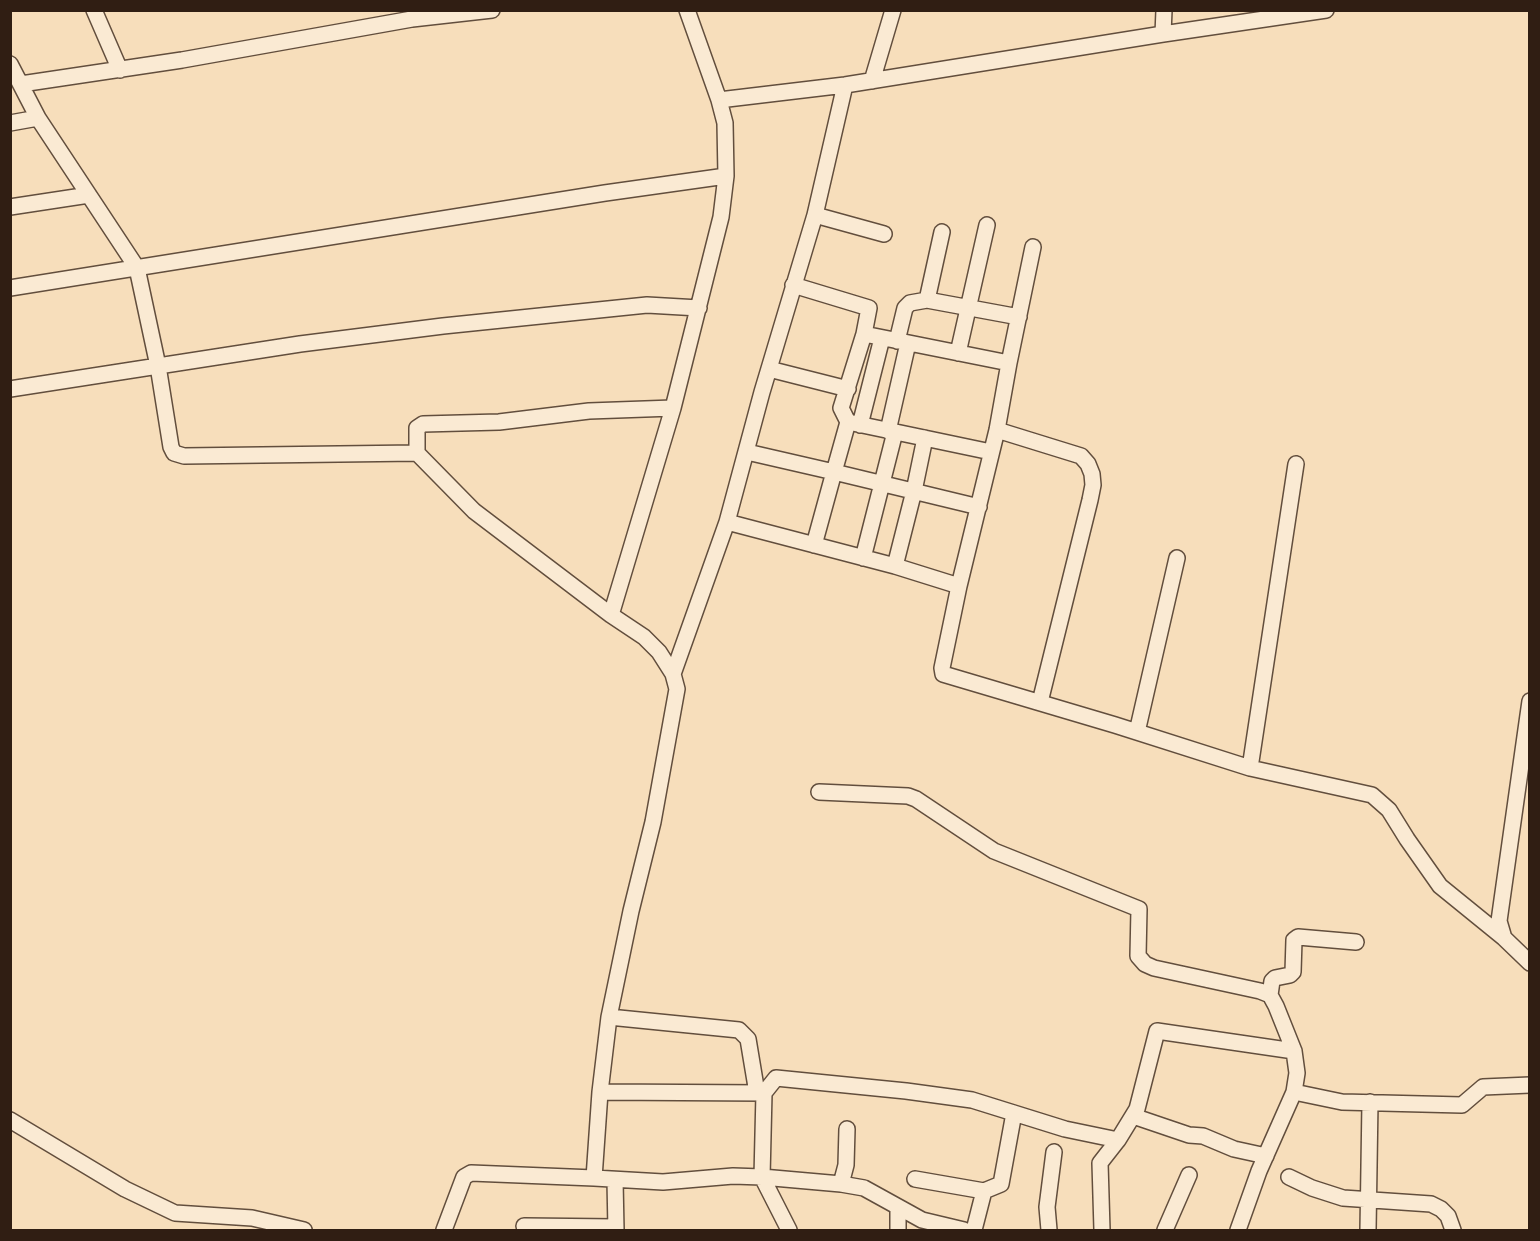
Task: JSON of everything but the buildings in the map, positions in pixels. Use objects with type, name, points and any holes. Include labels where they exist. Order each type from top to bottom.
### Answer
[{"type":"street","points":[[111,10],[95,14],[120,70]]},
{"type":"street","points":[[21,84],[120,70],[419,14],[492,10]]},
{"type":"street","points":[[611,615],[673,408],[721,217],[726,177],[725,123],[687,10]]},
{"type":"street","points":[[872,81],[893,10]]},
{"type":"street","points":[[1163,34],[1164,10]]},
{"type":"street","points":[[719,100],[872,81],[1326,10]]},
{"type":"street","points":[[10,64],[38,118],[137,268],[174,453],[184,456],[417,453]]},
{"type":"street","points":[[673,674],[727,522],[814,215],[845,85]]},
{"type":"street","points":[[10,123],[38,118]]},
{"type":"street","points":[[10,288],[594,194],[726,177]]},
{"type":"street","points":[[10,207],[89,195]]},
{"type":"street","points":[[814,215],[884,234]]},
{"type":"street","points":[[958,353],[987,225]]},
{"type":"street","points":[[927,300],[942,232]]},
{"type":"street","points":[[1032,247],[997,430],[959,586],[942,668],[943,674],[1250,768],[1372,795],[1389,810],[1440,886],[1504,938],[1530,963]]},
{"type":"street","points":[[793,285],[869,308],[864,334],[841,408],[854,424],[992,452]]},
{"type":"street","points":[[814,545],[834,472],[854,424],[896,340],[905,308],[910,303],[927,300],[1019,317]]},
{"type":"street","points":[[10,389],[300,344],[443,326],[647,306],[699,308]]},
{"type":"street","points":[[864,334],[1009,363]]},
{"type":"street","points":[[863,558],[883,483],[891,432],[896,340]]},
{"type":"street","points":[[769,369],[848,388]]},
{"type":"street","points":[[594,1178],[600,1092],[609,1017],[661,777],[677,689],[673,674],[659,652],[644,637],[611,615],[474,511],[417,453],[417,428],[423,424],[499,422],[589,411],[673,408]]},
{"type":"street","points":[[997,430],[1080,456],[1088,464],[1094,485],[1040,702]]},
{"type":"street","points":[[895,566],[925,438]]},
{"type":"street","points":[[747,452],[979,507]]},
{"type":"street","points":[[1250,768],[1296,464]]},
{"type":"street","points":[[727,522],[895,566],[959,586]]},
{"type":"street","points":[[1137,732],[1178,558]]},
{"type":"street","points":[[1504,938],[1500,921],[1504,879],[1530,701]]},
{"type":"street","points":[[819,792],[908,796],[994,851],[1139,909],[1138,956],[1144,964],[1270,995]]},
{"type":"street","points":[[1238,1230],[1266,1155],[1294,1092],[1297,1073],[1294,1051],[1270,995],[1272,981],[1293,972],[1294,940],[1298,937],[1356,942]]},
{"type":"street","points":[[609,1017],[739,1030],[748,1039],[760,1093],[762,1177],[789,1230]]},
{"type":"street","points":[[1102,1230],[1100,1163],[1118,1140],[1137,1109],[1156,1031],[1294,1051]]},
{"type":"street","points":[[600,1092],[760,1093],[776,1078],[972,1100],[1065,1129],[1118,1140]]},
{"type":"street","points":[[1294,1092],[1342,1102],[1462,1105],[1483,1087],[1530,1085]]},
{"type":"street","points":[[1368,1230],[1370,1102]]},
{"type":"street","points":[[915,1179],[984,1191],[1001,1184],[1014,1113]]},
{"type":"street","points":[[1133,1116],[1234,1149],[1266,1155]]},
{"type":"street","points":[[10,1120],[125,1189],[175,1213],[304,1230]]},
{"type":"street","points":[[842,1184],[846,1165],[847,1129]]},
{"type":"street","points":[[1049,1230],[1047,1207],[1054,1152]]},
{"type":"street","points":[[444,1230],[464,1176],[471,1173],[663,1182],[733,1176],[842,1184],[864,1188],[922,1220],[963,1230]]},
{"type":"street","points":[[1165,1230],[1189,1174]]},
{"type":"street","points":[[1289,1177],[1312,1188],[1342,1197],[1431,1204],[1448,1216],[1453,1230]]},
{"type":"street","points":[[524,1226],[616,1229],[615,1180]]},
{"type":"street","points":[[974,1230],[984,1191]]},
{"type":"street","points":[[898,1208],[898,1230]]}]
